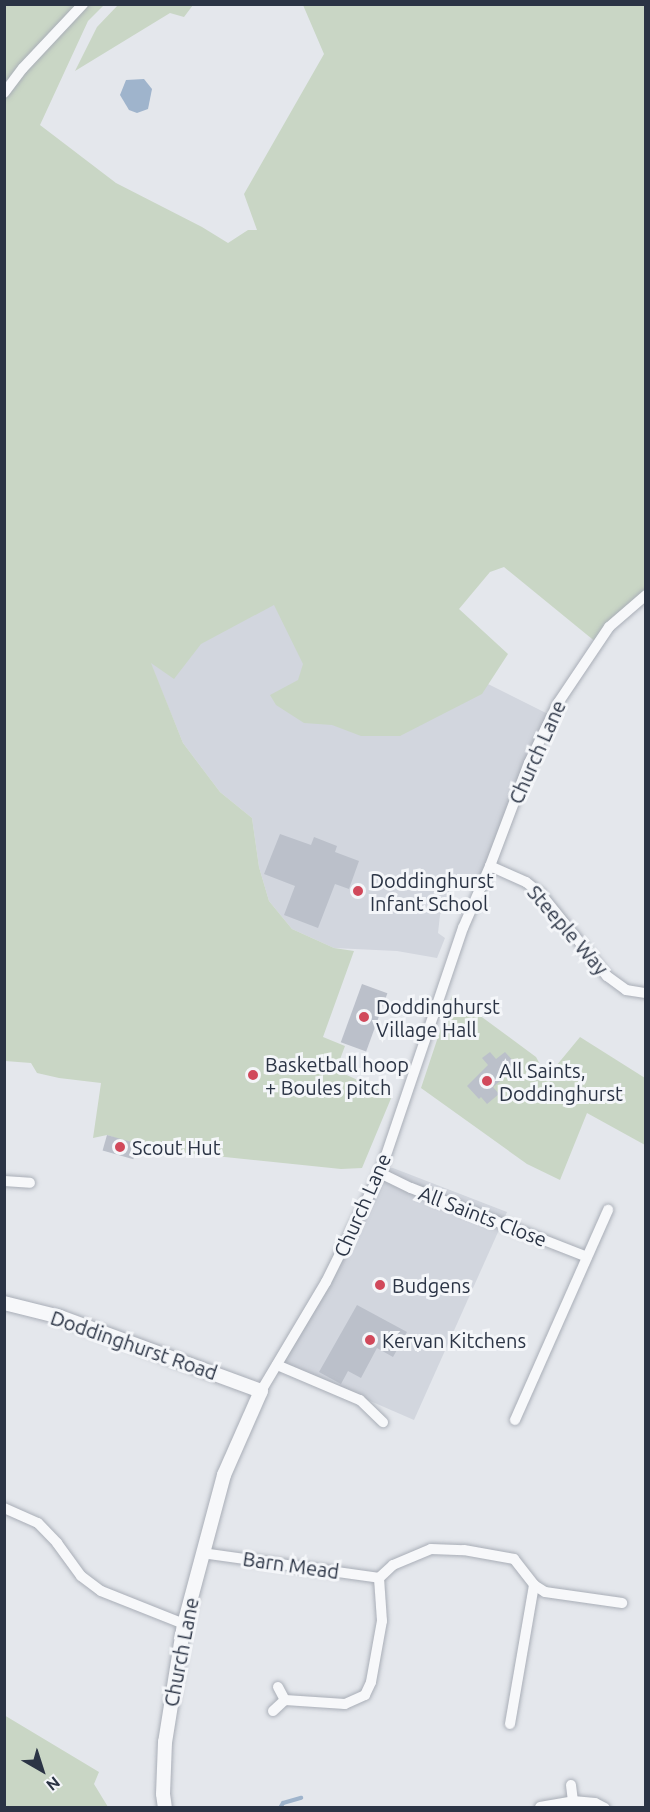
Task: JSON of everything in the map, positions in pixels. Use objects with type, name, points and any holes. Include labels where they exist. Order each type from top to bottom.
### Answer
[{"type":"street","points":[[4,93],[23,68],[83,4]]},
{"type":"street","name":"Church Lane","points":[[165,1808],[163,1794],[165,1742],[184,1624],[224,1475],[261,1391],[326,1282],[380,1173],[463,928],[490,866],[529,763],[558,703],[609,627],[645,595]]},
{"type":"street","name":"Steeple Way","points":[[490,866],[526,882],[540,893],[607,976],[626,990],[645,993]]},
{"type":"street","name":"All Saints Close","points":[[380,1173],[587,1257]]},
{"type":"street","points":[[4,1181],[30,1183]]},
{"type":"street","points":[[515,1420],[608,1209]]},
{"type":"street","name":"Doddinghurst Road","points":[[4,1303],[60,1317],[261,1391]]},
{"type":"street","points":[[277,1365],[360,1400],[383,1422]]},
{"type":"street","points":[[4,1508],[38,1523],[57,1543],[81,1576],[101,1591],[184,1624]]},
{"type":"street","points":[[273,1711],[285,1700],[345,1704],[365,1695],[372,1682],[382,1621],[379,1578],[393,1565],[431,1549],[464,1550],[514,1559],[534,1585],[545,1592],[622,1603]]},
{"type":"street","name":"Barn Mead","points":[[202,1553],[379,1578]]},
{"type":"street","points":[[510,1724],[534,1585]]},
{"type":"street","points":[[278,1687],[285,1700]]},
{"type":"street","points":[[571,1785],[573,1801]]},
{"type":"street","points":[[540,1807],[573,1801],[595,1803],[605,1808]]},
{"type":"shaded area","points":[[268,593],[490,685],[552,716],[479,890],[461,881],[453,881],[440,915],[438,933],[445,938],[437,958],[397,951],[334,948],[292,929],[269,901],[259,867],[252,818],[220,792],[183,743],[150,662]]},
{"type":"shaded area","points":[[383,1167],[393,1168],[507,1212],[414,1420],[278,1361]]},
{"type":"green space","points":[[5,5],[104,5],[88,21],[40,125],[116,183],[202,227],[228,243],[248,230],[257,230],[244,194],[324,54],[303,5],[645,5],[645,595],[597,643],[504,567],[490,572],[459,609],[508,654],[482,694],[400,736],[361,736],[332,725],[304,723],[276,705],[270,695],[298,680],[303,664],[274,605],[201,644],[174,679],[151,663],[183,743],[220,792],[252,818],[259,867],[269,901],[292,929],[334,948],[354,951],[323,1037],[345,1046],[336,1070],[392,1096],[362,1168],[341,1169],[148,1149],[107,1135],[93,1138],[101,1083],[37,1073],[31,1063],[5,1061]]},
{"type":"green space","points":[[118,5],[193,5],[184,17],[170,13],[75,71],[97,27]]},
{"type":"green space","points":[[452,995],[536,1057],[547,1077],[580,1037],[645,1078],[645,1145],[587,1113],[560,1180],[527,1164],[421,1088]]},
{"type":"green space","points":[[4,1715],[99,1772],[94,1784],[108,1807],[5,1807]]},
{"type":"water","points":[[144,79],[152,89],[148,109],[137,113],[129,110],[120,95],[126,80]]},
{"type":"building","name":"Doddinghurst Infant School","points":[[280,834],[311,845],[314,837],[337,846],[335,852],[359,861],[349,889],[335,884],[318,928],[284,915],[295,886],[264,874]]},
{"type":"building","name":"Doddinghurst Village Hall","points":[[362,984],[387,993],[366,1051],[341,1042]]},
{"type":"building","name":"All Saints, Doddinghurst","points":[[490,1052],[496,1059],[505,1052],[518,1066],[493,1087],[499,1094],[487,1104],[467,1086],[488,1065],[482,1058]]},
{"type":"building","name":"Scout Hut","points":[[107,1135],[138,1144],[133,1159],[103,1150]]},
{"type":"building","name":"Kervan Kitchens","points":[[357,1305],[407,1332],[393,1357],[377,1348],[361,1378],[348,1371],[341,1384],[319,1372]]},
{"type":"waterway","points":[[280,1808],[283,1803],[301,1798]]},
{"type":"place","name":"Doddinghurst Infant School","points":[[358,891]]},
{"type":"place","name":"Doddinghurst Village Hall","points":[[364,1017]]},
{"type":"place","name":"Basketball hoop + Boules pitch","points":[[253,1075]]},
{"type":"place","name":"All Saints, Doddinghurst","points":[[487,1081]]},
{"type":"place","name":"Scout Hut","points":[[120,1147]]},
{"type":"place","name":"Budgens","points":[[380,1285]]},
{"type":"place","name":"Kervan Kitchens","points":[[370,1340]]}]
